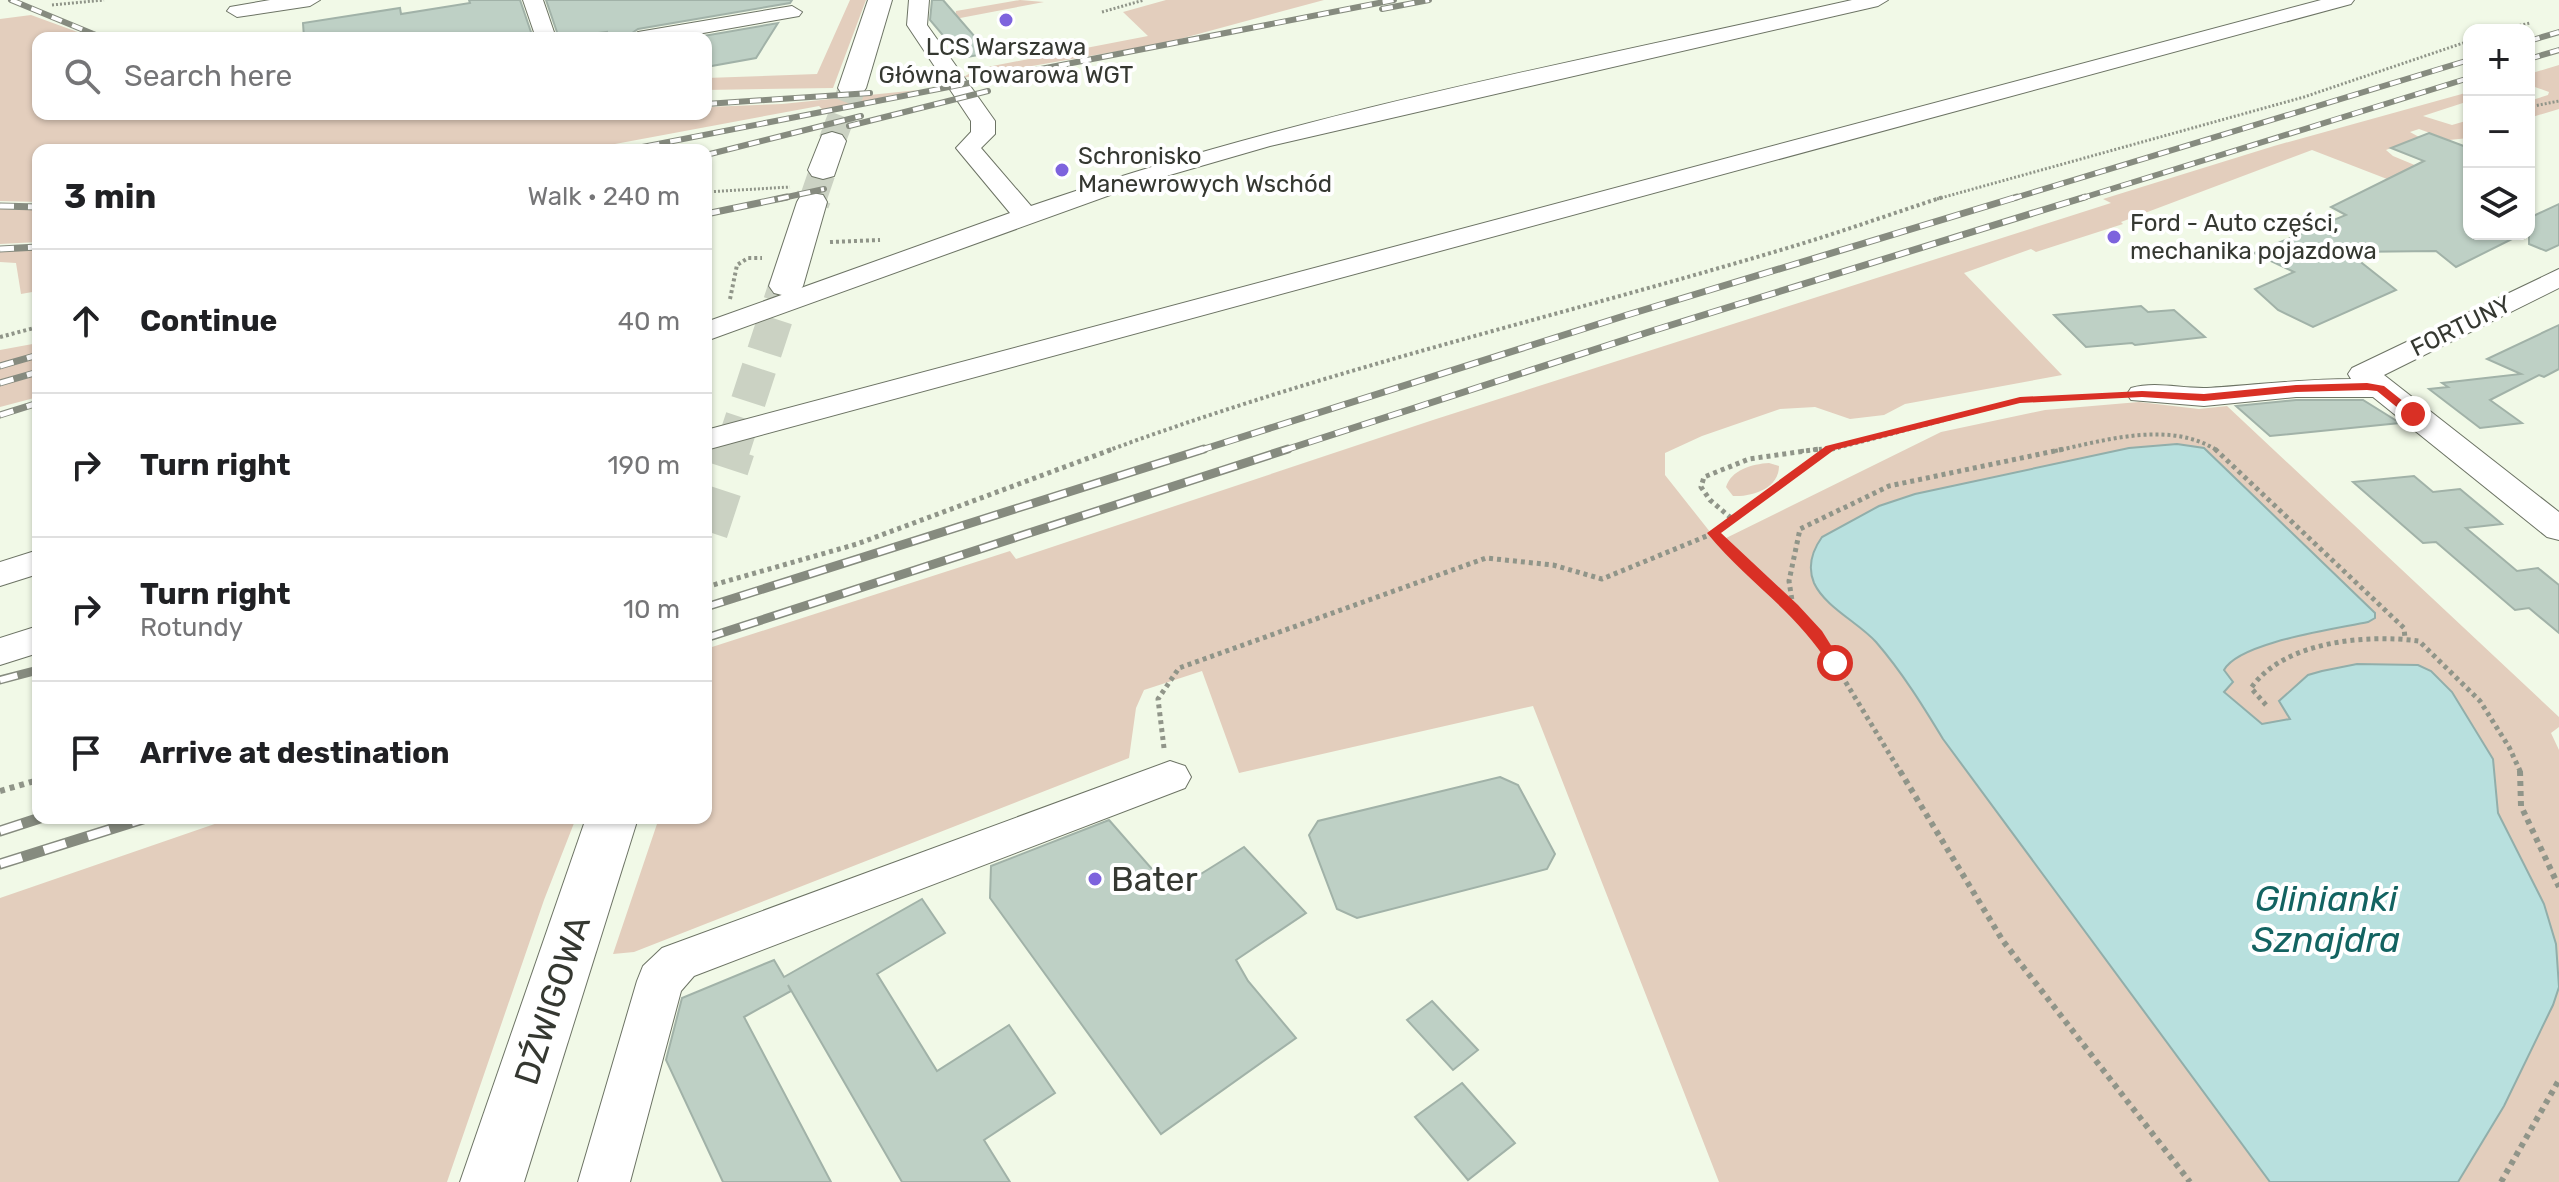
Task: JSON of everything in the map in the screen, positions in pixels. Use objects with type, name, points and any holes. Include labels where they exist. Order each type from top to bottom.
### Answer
[{"type":"main road","points":[[852,88],[880,0]]},
{"type":"main road","points":[[823,170],[832,141]]},
{"type":"main road","points":[[786,286],[801,194]]},
{"type":"main road","name":"DŹWIGOWA","points":[[492,1182],[610,824]]},
{"type":"street","points":[[237,11],[310,0]]},
{"type":"street","points":[[533,0],[544,32]]},
{"type":"street","points":[[919,0],[917,25],[983,121],[983,134],[968,148],[1026,216]]},
{"type":"street","points":[[715,329],[1140,176],[1264,140],[1878,0]]},
{"type":"street","points":[[712,438],[2344,0]]},
{"type":"street","points":[[674,32],[792,12]]},
{"type":"street","name":"FORTUNY","points":[[2372,381],[2559,277]]},
{"type":"street","points":[[2142,394],[2204,397],[2372,381],[2559,529]]},
{"type":"street","points":[[0,574],[32,564]]},
{"type":"street","points":[[0,652],[32,641]]},
{"type":"street","points":[[604,1182],[660,981],[678,962],[1170,777]]},
{"type":"path","points":[[52,5],[104,0]]},
{"type":"path","points":[[1102,12],[1144,0]]},
{"type":"path","points":[[2526,24],[2530,23]]},
{"type":"path","points":[[712,585],[857,544],[1175,426],[1403,356],[1795,246],[1961,191],[2304,97],[2463,43]]},
{"type":"path","points":[[2535,106],[2559,101]]},
{"type":"path","points":[[712,192],[801,194]]},
{"type":"path","points":[[829,242],[852,242]]},
{"type":"path","points":[[715,329],[737,265],[753,258]]},
{"type":"path","points":[[0,337],[32,329]]},
{"type":"path","points":[[1731,518],[1710,500],[1701,487],[1704,477],[1725,465],[1764,455],[1830,448],[2020,400],[2142,394]]},
{"type":"path","points":[[1793,608],[1789,581],[1800,529],[1866,496],[1910,481],[2035,454],[2126,436],[2160,434],[2203,441],[2223,454],[2404,628],[2405,638]]},
{"type":"path","points":[[1170,777],[1158,718],[1158,699],[1179,668],[1486,558],[1553,565],[1602,579],[1714,533],[1830,448]]},
{"type":"path","points":[[1714,533],[1817,635],[2003,941],[2190,1182]]},
{"type":"path","points":[[2266,705],[2251,688],[2255,677],[2274,663],[2316,649],[2405,638],[2419,641],[2480,701],[2509,747],[2522,776],[2521,806],[2559,887]]},
{"type":"path","points":[[0,791],[32,782]]},
{"type":"path","points":[[2501,1182],[2559,1080]]},
{"type":"shaded area","points":[[850,0],[866,0],[833,88],[712,90],[712,78],[817,74]]},
{"type":"shaded area","points":[[1020,0],[1044,2],[955,19],[956,11]]},
{"type":"shaded area","points":[[1166,0],[1324,0],[1165,43],[962,78],[977,69],[1148,36],[1123,12]]},
{"type":"shaded area","points":[[31,15],[78,32],[32,32],[32,120],[712,120],[712,107],[782,104],[918,90],[823,110],[819,106],[615,144],[32,144],[32,202],[0,201],[0,19]]},
{"type":"shaded area","points":[[2559,65],[2559,109],[2535,116],[2535,99],[2549,92],[2535,87],[2535,72]]},
{"type":"shaded area","points":[[2463,94],[2463,103],[2423,116],[2452,125],[2463,122],[2463,139],[2449,140],[2419,129],[2410,132],[2419,137],[2386,150],[2417,166],[2387,179],[2312,150],[2121,222],[2123,224],[2036,252],[2031,249],[1964,273],[2062,375],[1905,404],[1884,415],[1850,419],[1815,407],[1780,409],[1702,436],[1665,453],[1665,475],[1718,542],[1941,432],[2045,410],[2139,402],[2199,409],[2227,406],[2559,717],[2559,727],[2551,733],[2559,750],[2559,1182],[1719,1182],[1533,706],[1239,773],[1202,671],[1144,690],[1136,708],[1129,758],[634,952],[613,954],[657,824],[712,824],[712,647],[1010,551],[1016,559],[1433,420],[2111,203],[2103,199],[2274,146]]},
{"type":"shaded area","points":[[0,209],[32,210],[32,242],[0,244]]},
{"type":"shaded area","points":[[32,250],[32,292],[21,294],[16,263],[0,262],[0,251]]},
{"type":"shaded area","points":[[32,344],[32,399],[0,407],[0,350]]},
{"type":"shaded area","points":[[1769,463],[1779,466],[1778,474],[1764,490],[1733,496],[1726,487],[1732,476],[1743,469]]},
{"type":"shaded area","points":[[215,824],[574,824],[544,900],[447,1182],[0,1182],[0,898]]},
{"type":"water","name":"Glinianki Sznajdra","points":[[2177,444],[2204,448],[2375,613],[2375,618],[2368,622],[2290,638],[2248,652],[2233,660],[2224,670],[2233,682],[2224,692],[2262,724],[2290,719],[2279,701],[2308,675],[2357,664],[2418,665],[2431,671],[2452,692],[2493,759],[2498,813],[2544,904],[2556,944],[2559,987],[2504,1106],[2458,1182],[2270,1182],[1943,739],[1895,665],[1869,635],[1826,600],[1814,583],[1812,559],[1822,537],[1879,506],[1915,494],[2129,448]]},
{"type":"building","points":[[469,0],[520,0],[531,32],[304,32],[303,23],[400,8],[401,14],[470,3]]},
{"type":"building","points":[[546,0],[792,0],[790,3],[634,32],[557,32]]},
{"type":"building","points":[[932,0],[943,0],[989,53],[962,58],[930,20]]},
{"type":"building","points":[[778,23],[756,58],[712,66],[712,35]]},
{"type":"building","points":[[2429,133],[2463,146],[2463,240],[2510,240],[2456,267],[2436,251],[2348,252],[2396,290],[2313,327],[2278,310],[2255,289],[2294,272],[2254,253],[2346,215],[2331,207],[2424,161],[2391,148]]},
{"type":"building","points":[[2559,204],[2559,245],[2546,251],[2529,244],[2529,240],[2535,240],[2535,215]]},
{"type":"building","points":[[2141,306],[2148,312],[2174,310],[2205,337],[2086,347],[2054,315]]},
{"type":"building","points":[[2559,325],[2559,369],[2544,377],[2539,375],[2490,400],[2522,423],[2480,428],[2429,389],[2448,387],[2442,383],[2521,374],[2487,359]]},
{"type":"building","points":[[2296,400],[2363,400],[2400,423],[2270,436],[2236,406]]},
{"type":"building","points":[[2414,476],[2433,492],[2460,489],[2502,524],[2466,528],[2517,571],[2538,568],[2559,585],[2559,633],[2529,608],[2515,610],[2436,542],[2423,543],[2353,482]]},
{"type":"building","points":[[1500,777],[1518,785],[1555,854],[1547,869],[1357,918],[1337,909],[1309,835],[1318,821]]},
{"type":"building","points":[[1109,820],[1172,892],[1244,847],[1306,913],[1236,960],[1248,981],[1296,1038],[1161,1134],[990,898],[991,866]]},
{"type":"building","points":[[922,899],[945,933],[877,974],[937,1071],[1009,1025],[1055,1093],[984,1140],[1010,1182],[902,1182],[788,985],[791,991],[744,1017],[831,1182],[723,1182],[666,1060],[682,998],[774,960],[784,977]]},
{"type":"building","points":[[1432,1001],[1478,1050],[1453,1070],[1407,1020]]},
{"type":"building","points":[[1462,1083],[1515,1143],[1468,1180],[1415,1117]]},
{"type":"tunnel","points":[[832,141],[852,88]]},
{"type":"tunnel","points":[[813,199],[823,170]]},
{"type":"tunnel","points":[[812,202],[814,197]]},
{"type":"tunnel","points":[[732,451],[786,286]]},
{"type":"tunnel","points":[[712,513],[733,449]]},
{"type":"railway","points":[[11,0],[88,32]]},
{"type":"railway","points":[[658,144],[1394,0]]},
{"type":"railway","points":[[1382,9],[1429,0]]},
{"type":"railway","points":[[2535,39],[2559,32]]},
{"type":"railway","points":[[2535,57],[2559,50]]},
{"type":"railway","points":[[2011,199],[2463,62]]},
{"type":"railway","points":[[2079,199],[2463,80]]},
{"type":"railway","points":[[849,126],[988,91]]},
{"type":"railway","points":[[712,104],[870,93]]},
{"type":"railway","points":[[712,153],[861,116]]},
{"type":"railway","points":[[778,199],[824,189]]},
{"type":"railway","points":[[712,213],[787,197]]},
{"type":"railway","points":[[1198,451],[1627,315],[2017,197]]},
{"type":"railway","points":[[1282,451],[1655,330],[2085,197]]},
{"type":"railway","points":[[0,206],[32,207]]},
{"type":"railway","points":[[0,249],[32,247]]},
{"type":"railway","points":[[0,366],[32,357]]},
{"type":"railway","points":[[0,383],[32,374]]},
{"type":"railway","points":[[0,415],[32,405]]},
{"type":"railway","points":[[712,605],[1204,449]]},
{"type":"railway","points":[[712,636],[1288,449]]},
{"type":"railway","points":[[0,680],[32,672]]},
{"type":"railway","points":[[0,831],[32,821]]},
{"type":"railway","points":[[0,864],[127,824]]},
{"type":"place","name":"LCS Warszawa Główna Towarowa WGT","points":[[1006,20]]},
{"type":"place","name":"Schronisko Manewrowych Wschód","points":[[1062,170]]},
{"type":"place","name":"Ford - Auto części, mechanika pojazdowa","points":[[2114,237]]},
{"type":"place","name":"Bater","points":[[1095,879]]},
{"type":"route","points":[[1835,663],[1817,635],[1793,608],[1714,533],[1830,448],[2020,400],[2142,394],[2204,397],[2349,386],[2380,388],[2413,414]]}]
